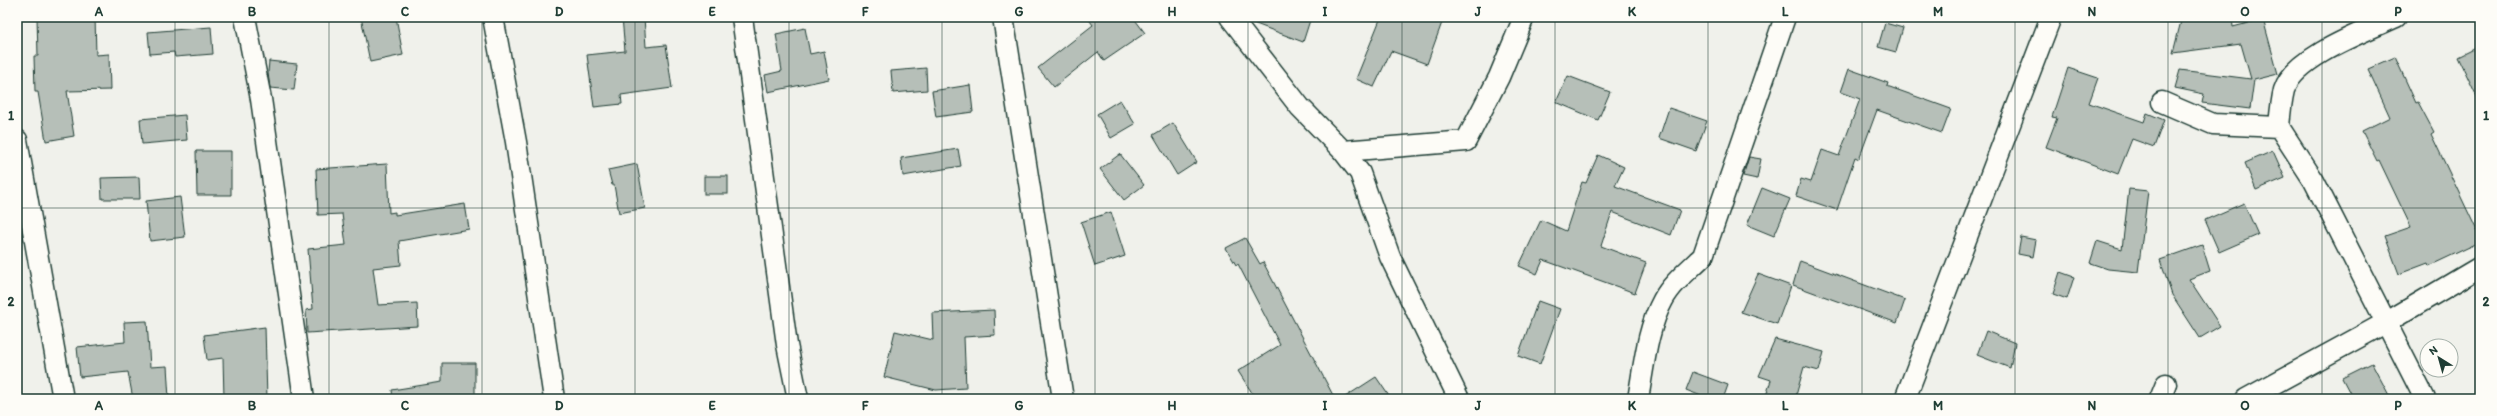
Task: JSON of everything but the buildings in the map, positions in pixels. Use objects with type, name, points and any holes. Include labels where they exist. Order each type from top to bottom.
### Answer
[{"type":"street","points":[[244,17],[261,99],[304,399]]},
{"type":"street","points":[[493,17],[516,142],[554,399]]},
{"type":"street","points":[[742,17],[787,345],[798,399]]},
{"type":"street","points":[[1003,17],[1063,399]]},
{"type":"street","points":[[1343,151],[1466,141],[1500,76],[1524,17]]},
{"type":"street","points":[[1638,399],[1651,331],[1663,300],[1674,285],[1703,256],[1785,17]]},
{"type":"street","points":[[1905,399],[2051,17]]},
{"type":"street","points":[[2396,17],[2322,51],[2300,69],[2285,89],[2279,127],[2314,181],[2425,399]]},
{"type":"street","points":[[1239,21],[1300,107],[1343,151],[1360,173],[1390,257],[1459,399]]},
{"type":"street","points":[[2162,102],[2213,124],[2279,127]]},
{"type":"street","points":[[17,140],[63,399]]},
{"type":"street","points":[[2246,399],[2387,322],[2480,266]]}]
